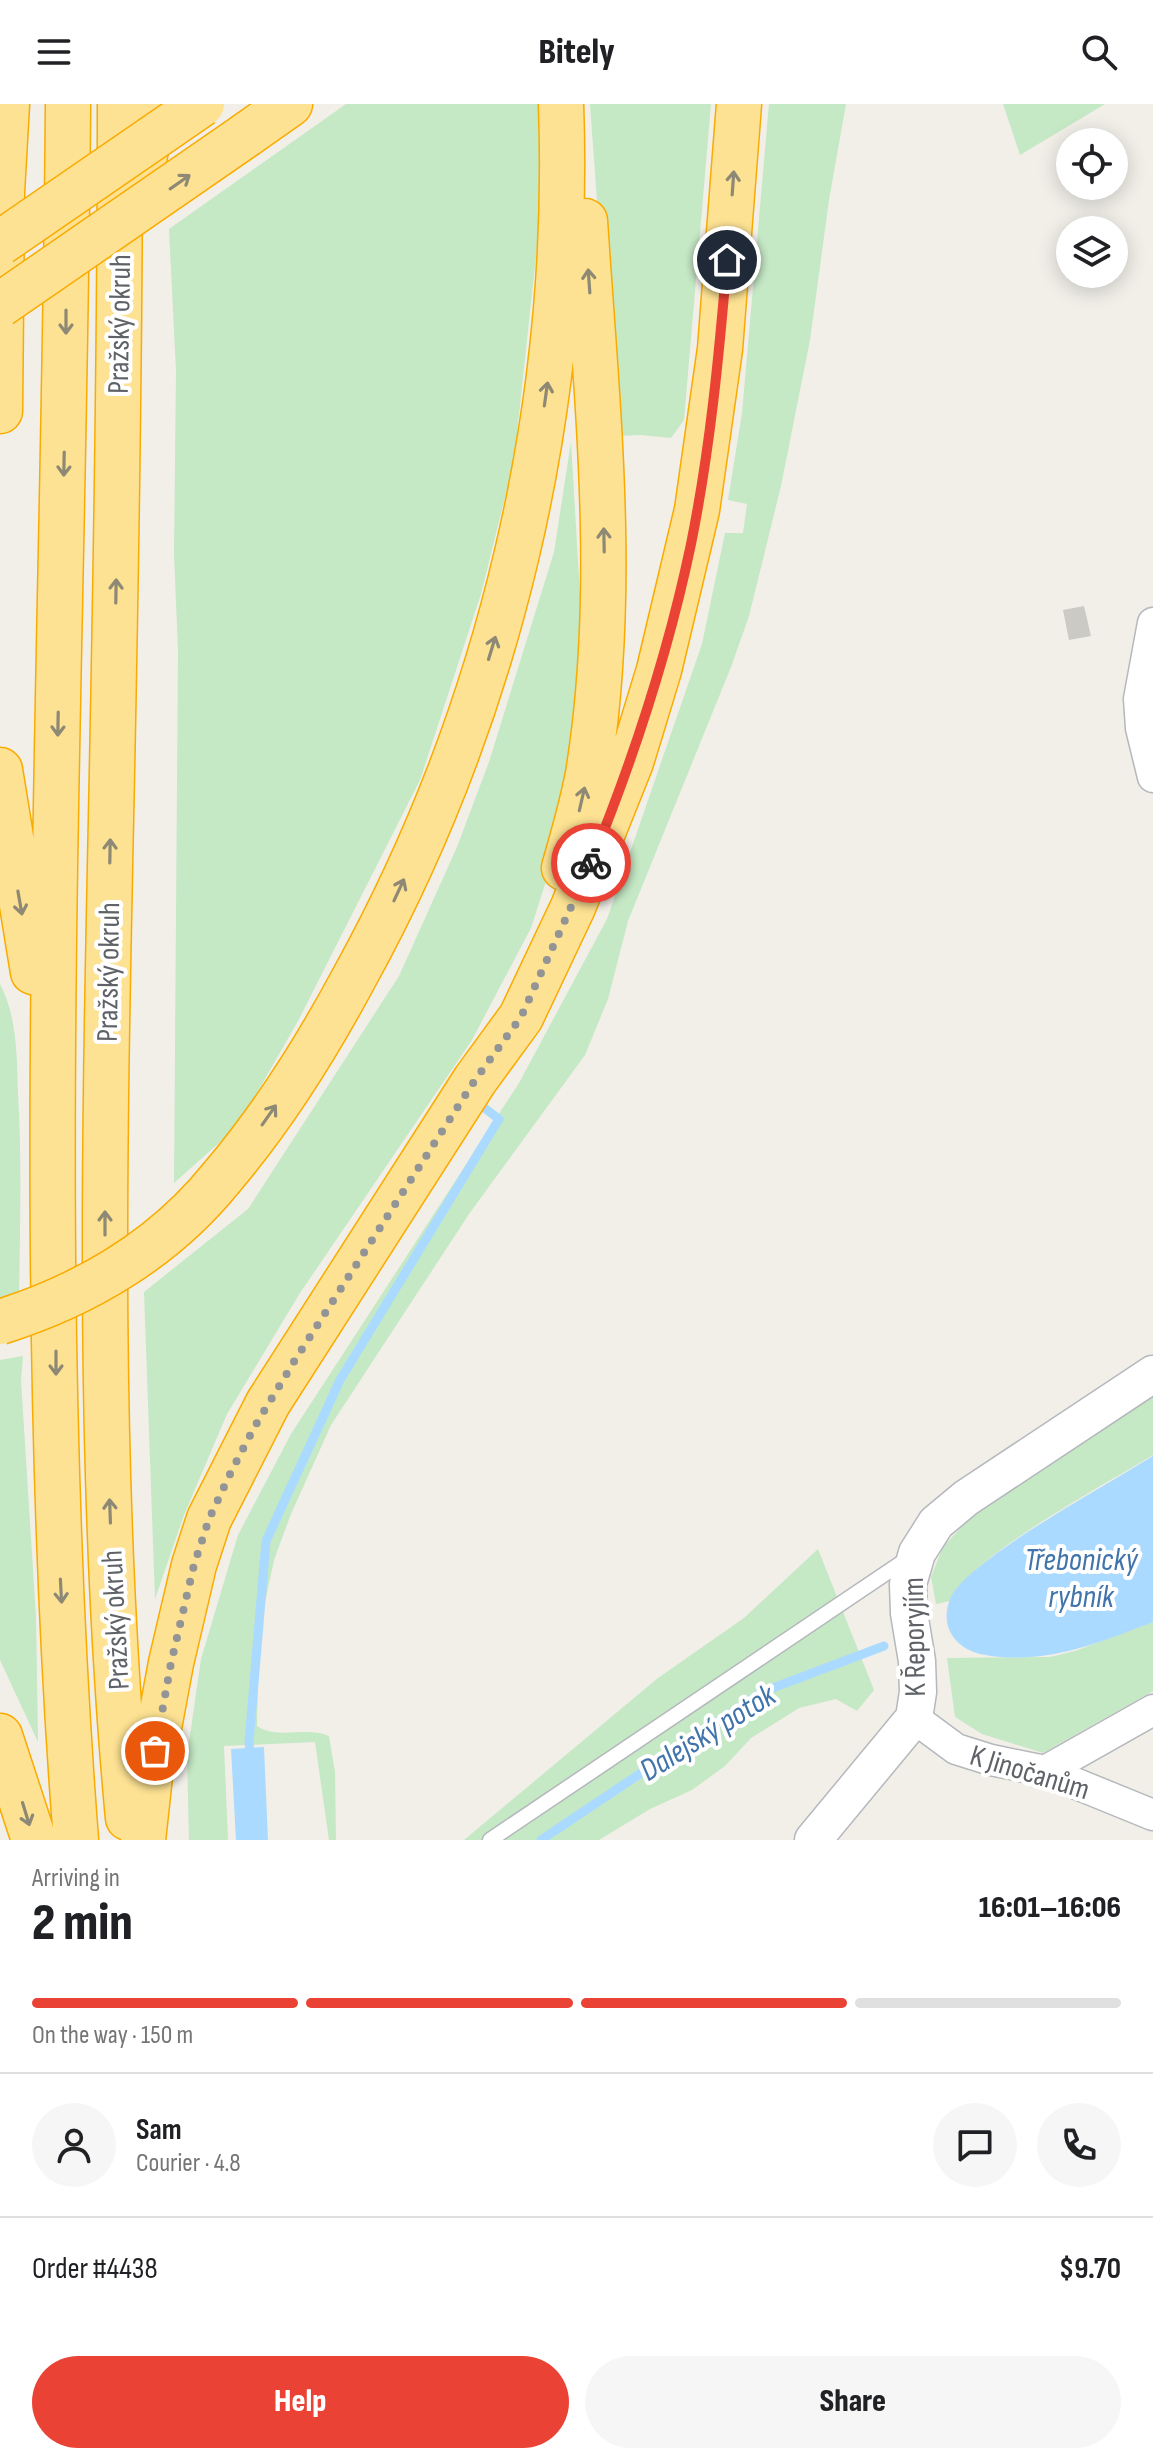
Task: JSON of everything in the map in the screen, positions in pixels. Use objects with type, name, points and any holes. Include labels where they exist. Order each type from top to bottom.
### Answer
[{"type":"highway","points":[[0,411],[1,190],[7,104]]},
{"type":"highway","name":"Pražský okruh","points":[[68,104],[66,386],[53,912],[57,1513],[76,1840]]},
{"type":"highway","name":"Pražský okruh","points":[[120,104],[120,290],[107,1050],[106,1360],[116,1667],[130,1840]]},
{"type":"highway","points":[[120,290],[155,104]]},
{"type":"highway","points":[[0,243],[202,104]]},
{"type":"highway","points":[[0,305],[290,104]]},
{"type":"highway","points":[[0,1322],[76,1292],[122,1266],[182,1220],[222,1177],[290,1085],[370,950],[420,844],[477,696],[515,564],[542,428],[556,308],[562,183],[561,104]]},
{"type":"highway","points":[[475,1080],[545,926],[559,888],[587,776],[594,723],[604,604],[603,527],[577,104]]},
{"type":"highway","points":[[143,1840],[168,1675],[194,1565],[209,1519],[268,1403],[475,1080],[521,1017],[573,907],[631,762],[659,670],[691,544],[714,404],[739,104]]},
{"type":"highway","points":[[1,190],[96,178]]},
{"type":"highway","points":[[0,770],[17,886],[54,1089]]},
{"type":"highway","points":[[0,1736],[34,1840]]},
{"type":"street","points":[[1153,623],[1139,699],[1141,728],[1153,777]]},
{"type":"street","name":"K Řeporyjím","points":[[813,1840],[914,1718],[918,1692],[917,1661],[908,1584],[917,1553],[936,1523],[966,1498],[1153,1374]]},
{"type":"street","points":[[1045,1771],[1153,1710]]},
{"type":"street","name":"K Jinočanům","points":[[914,1718],[956,1749],[1045,1771],[1153,1815]]},
{"type":"lane","points":[[490,1840],[917,1553]]},
{"type":"green space","points":[[346,104],[545,104],[547,154],[514,461],[481,594],[420,780],[298,1021],[238,1126],[174,1183],[178,650],[174,554],[176,371],[169,229]]},
{"type":"green space","points":[[590,104],[711,104],[684,420],[671,438],[614,436]]},
{"type":"green space","points":[[769,104],[846,104],[810,340],[781,486],[749,616],[628,921],[608,999],[585,1055],[469,1214],[331,1425],[274,1560],[259,1630],[257,1726],[274,1732],[311,1732],[329,1736],[335,1772],[336,1840],[329,1840],[315,1742],[224,1746],[228,1840],[189,1840],[187,1756],[201,1659],[238,1535],[291,1434],[519,1083],[607,919],[702,644],[725,533],[743,533],[747,504],[728,500],[742,413]]},
{"type":"green space","points":[[1003,104],[1105,104],[1065,128],[1056,128],[1056,133],[1020,155]]},
{"type":"green space","points":[[571,442],[580,595],[578,702],[556,850],[531,928],[472,1040],[300,1293],[227,1414],[184,1515],[155,1599],[144,1292],[248,1209],[399,976],[457,847],[489,762],[554,552]]},
{"type":"green space","points":[[0,984],[10,1009],[15,1037],[20,1195],[19,1297],[0,1304]]},
{"type":"green space","points":[[23,1356],[21,1381],[36,1617],[38,1742],[0,1660],[0,1360]]},
{"type":"green space","points":[[1153,1392],[1153,1455],[1010,1543],[962,1583],[950,1601],[936,1604],[931,1577],[943,1547],[977,1510]]},
{"type":"green space","points":[[818,1549],[874,1690],[857,1711],[836,1699],[799,1708],[751,1738],[725,1766],[692,1790],[650,1809],[599,1840],[464,1840],[658,1678],[744,1618]]},
{"type":"green space","points":[[1153,1622],[1153,1691],[1043,1753],[982,1734],[955,1717],[947,1658],[1050,1657]]},
{"type":"water","name":"Třebonický rybník","points":[[1153,1456],[1153,1622],[1078,1648],[1040,1656],[986,1655],[973,1652],[956,1641],[947,1624],[947,1612],[950,1599],[965,1579],[1035,1527]]},
{"type":"water","points":[[264,1747],[268,1840],[236,1840],[231,1749]]},
{"type":"building","points":[[1084,606],[1091,636],[1069,640],[1063,610]]},
{"type":"waterway","points":[[250,1757],[266,1541],[340,1380],[499,1119],[483,1107]]},
{"type":"waterway","name":"Dalejský potok","points":[[541,1840],[762,1692],[884,1646]]},
{"type":"way so far","points":[[155,1751],[163,1699],[194,1565],[209,1519],[231,1472],[295,1360],[475,1080],[521,1017],[591,863]]},
{"type":"route","points":[[591,863],[631,762],[659,670],[691,544],[714,404],[727,260]]}]
